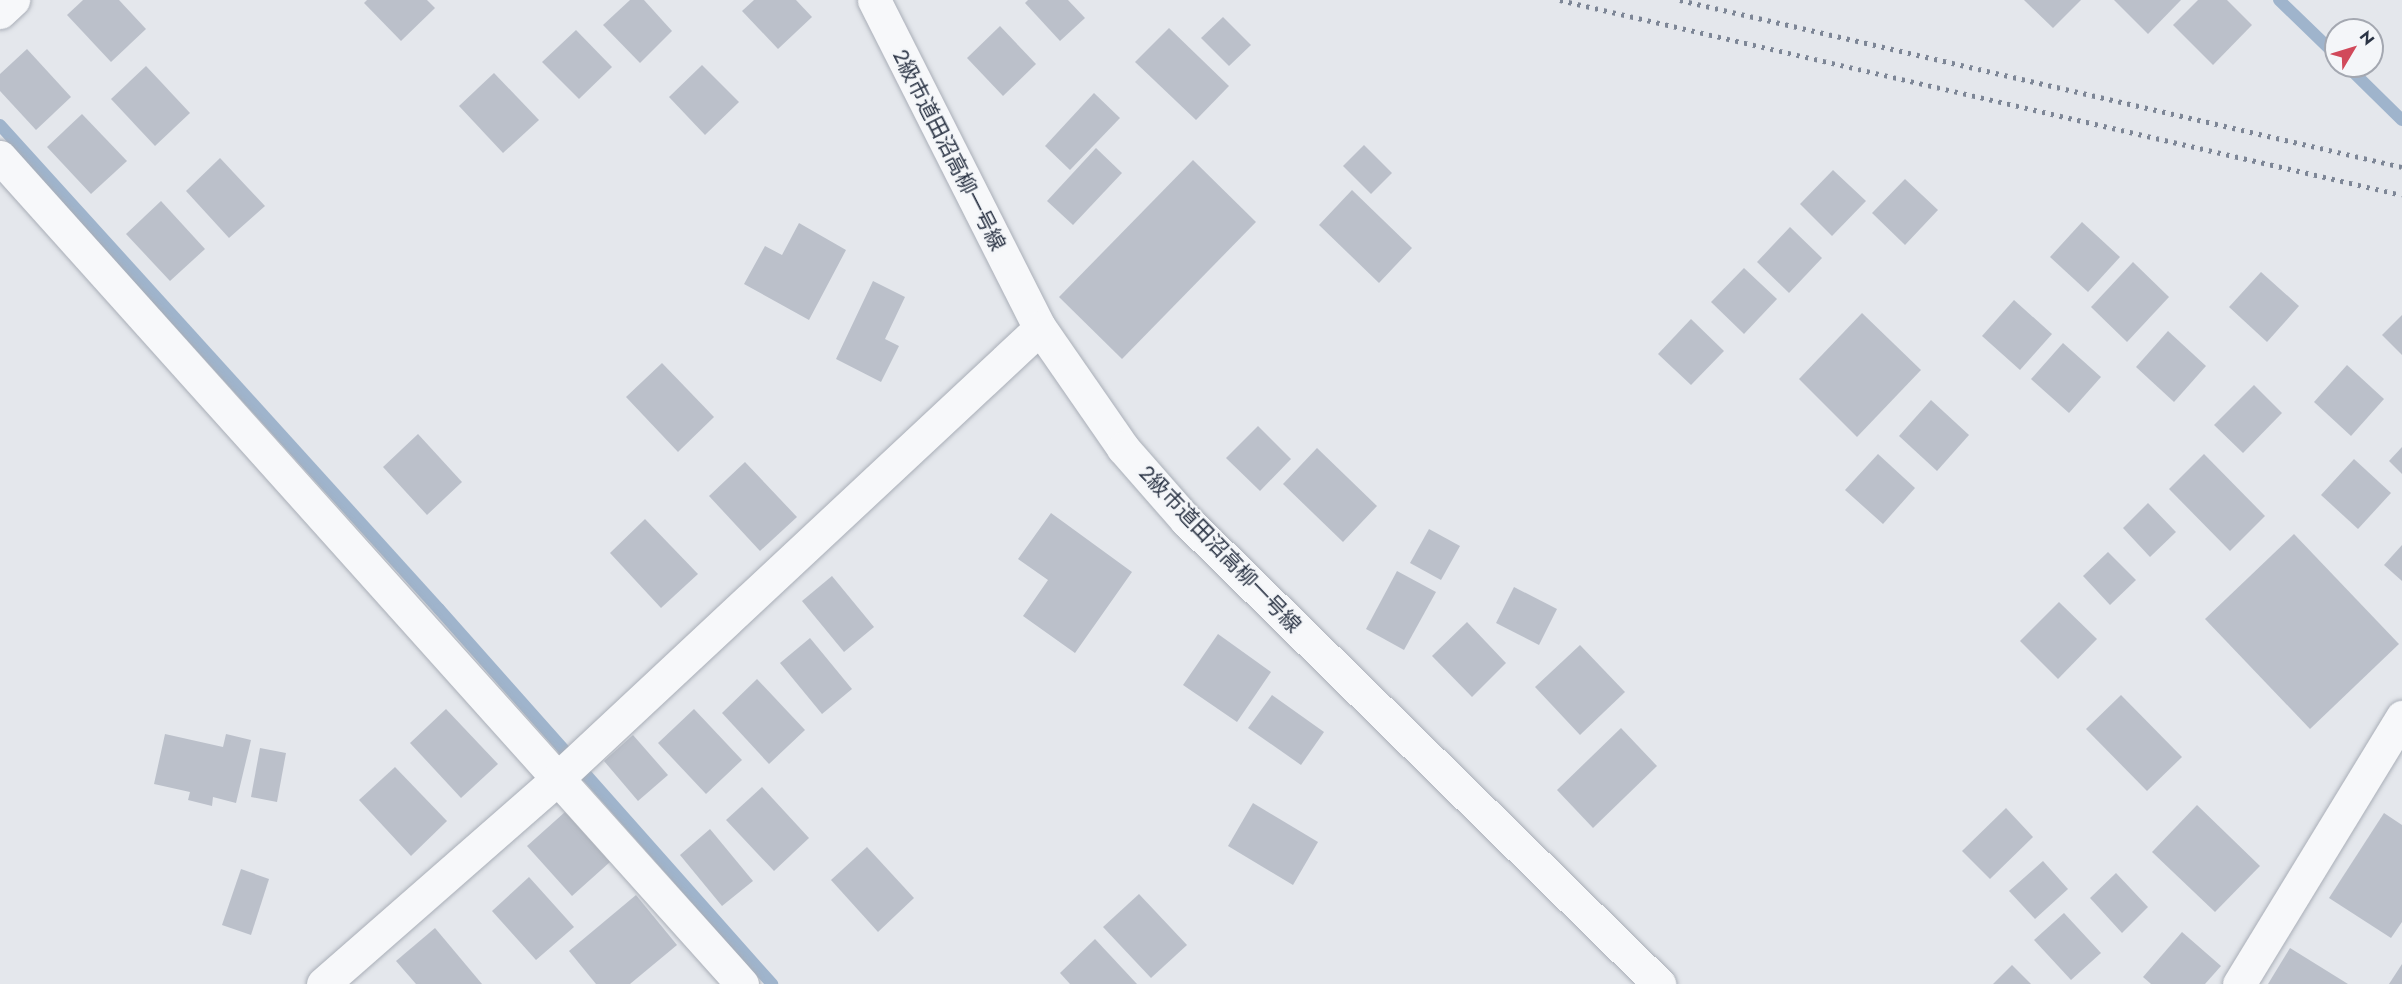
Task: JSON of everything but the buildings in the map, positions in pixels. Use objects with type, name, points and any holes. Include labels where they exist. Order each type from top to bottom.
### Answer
[{"type":"street","points":[[0,12],[14,0]]},
{"type":"street","name":"2級市道田沼高柳一号線","points":[[874,0],[1040,328],[1123,448],[1186,520],[1659,984]]},
{"type":"street","points":[[0,157],[742,984]]},
{"type":"street","points":[[324,984],[558,778],[1040,328]]},
{"type":"street","points":[[2239,984],[2402,717]]},
{"type":"waterway","points":[[2279,0],[2324,43]]},
{"type":"waterway","points":[[2359,78],[2402,120]]},
{"type":"waterway","points":[[0,125],[439,609],[772,984]]},
{"type":"railway","points":[[1560,0],[2402,195]]},
{"type":"railway","points":[[1680,0],[2402,167]]}]
